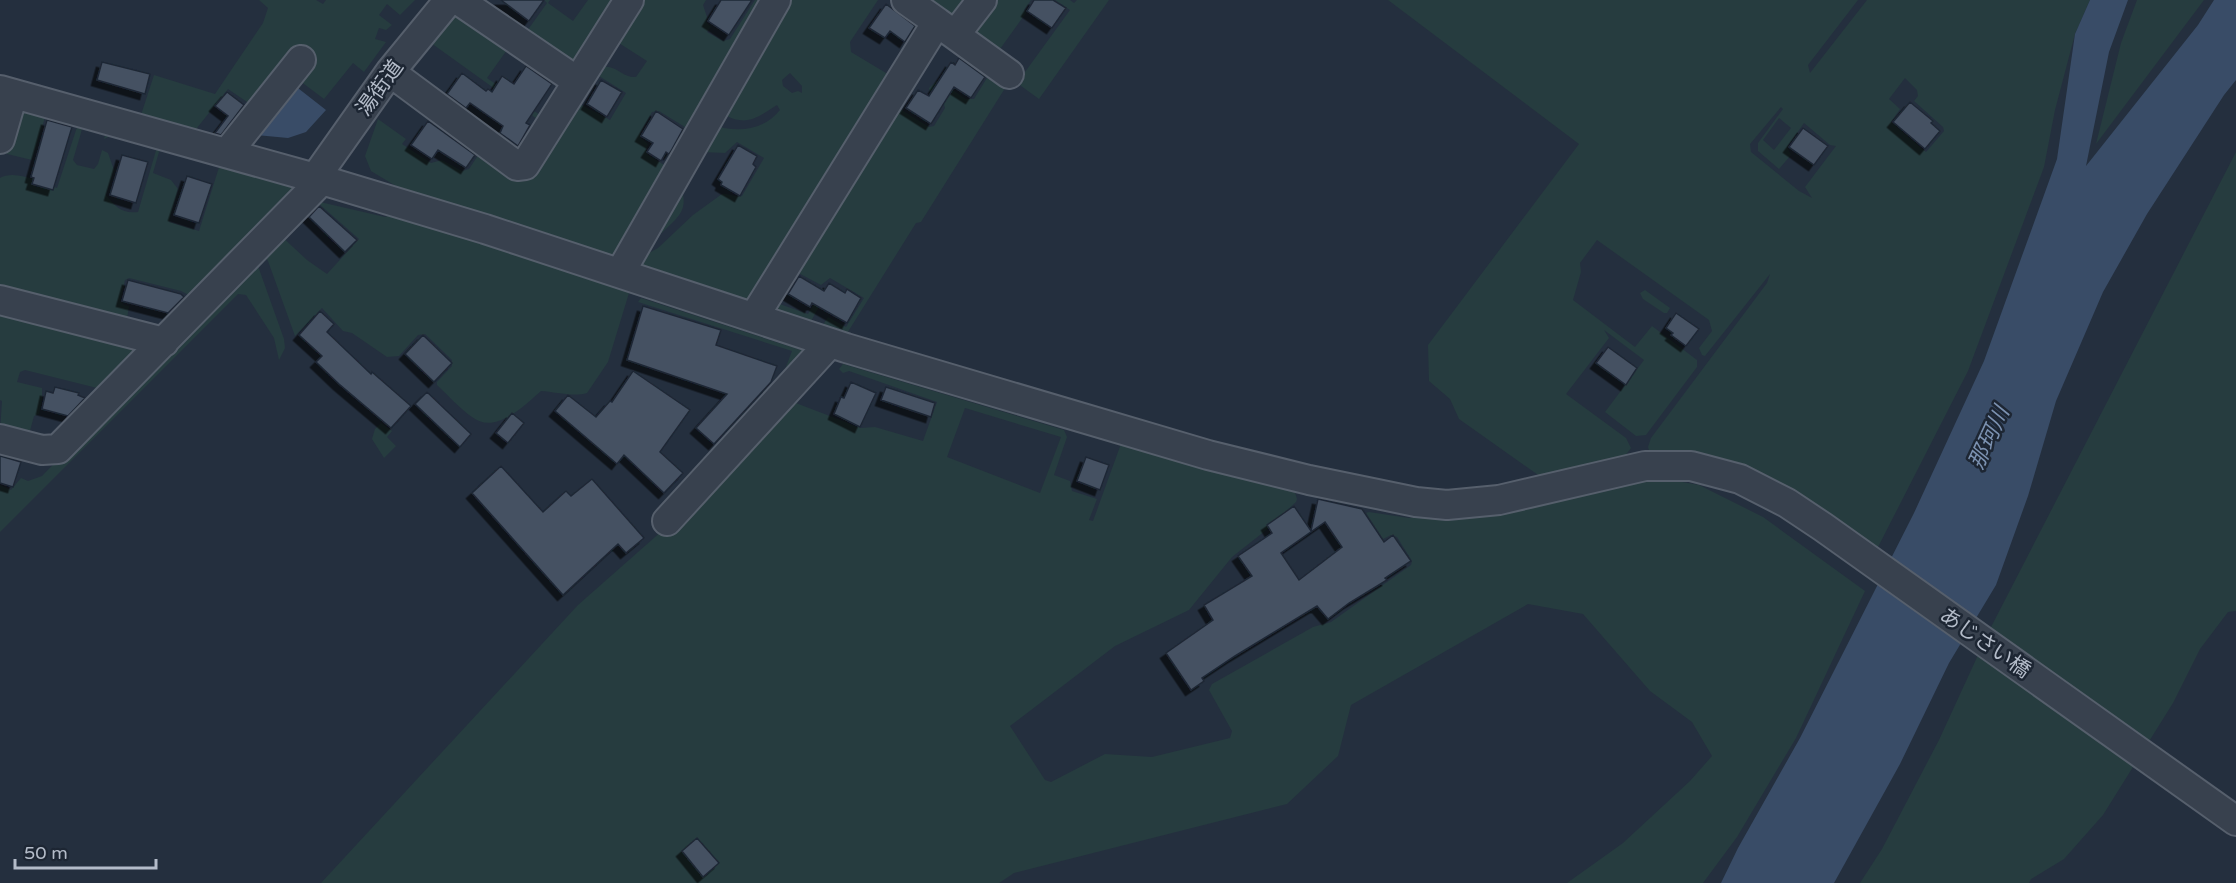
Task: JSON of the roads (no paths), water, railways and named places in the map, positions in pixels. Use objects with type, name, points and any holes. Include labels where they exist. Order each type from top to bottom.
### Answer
[{"type":"street","name":"湯街道","points":[[0,439],[42,450],[58,449],[164,342],[319,179],[390,72],[448,0]]},
{"type":"street","points":[[458,0],[577,81]]},
{"type":"street","points":[[390,72],[517,166],[525,165],[629,0]]},
{"type":"street","points":[[620,273],[776,0]]},
{"type":"street","points":[[906,0],[1009,74]]},
{"type":"street","points":[[753,317],[946,29],[982,0]]},
{"type":"street","points":[[227,153],[302,60]]},
{"type":"street","points":[[0,139],[7,92]]},
{"type":"street","name":"あじさい橋","points":[[7,92],[319,179],[485,229],[830,343],[1208,455],[1310,480],[1416,502],[1447,505],[1499,500],[1622,470],[1668,465],[1712,470],[1740,479],[1787,503],[1823,527],[2236,821]]},
{"type":"street","points":[[0,300],[164,342]]},
{"type":"street","points":[[667,521],[830,343]]},
{"type":"water","name":"那珂川","points":[[2090,0],[2128,0],[2109,52],[2086,166],[2198,25],[2214,0],[2236,0],[2236,80],[2147,214],[2103,292],[2056,401],[2028,496],[1996,585],[1949,663],[1900,764],[1834,883],[1721,883],[1738,848],[1800,738],[1914,513],[1984,361],[2057,159],[2075,34]]},
{"type":"water","points":[[294,85],[326,110],[306,132],[288,138],[256,135]]}]
